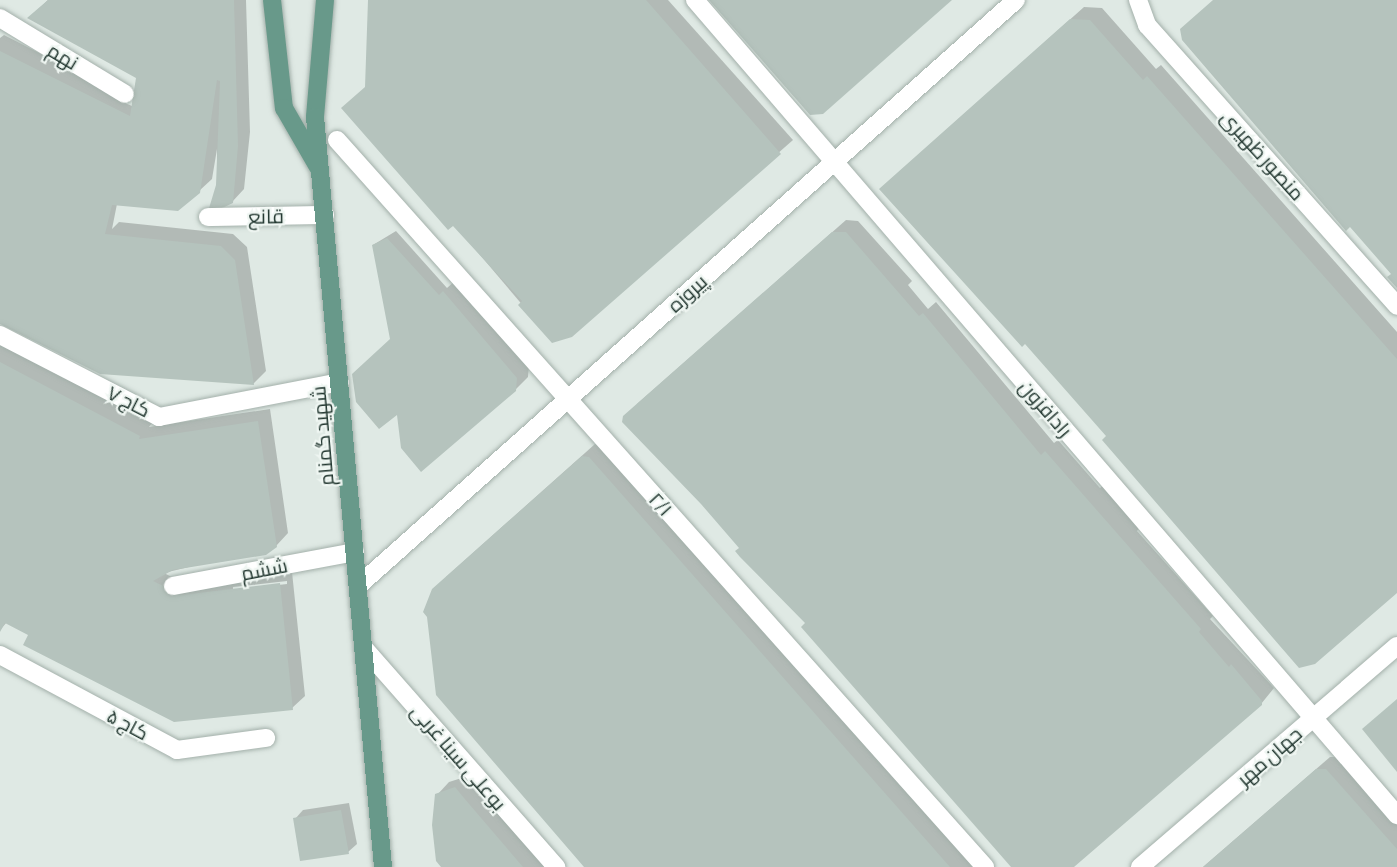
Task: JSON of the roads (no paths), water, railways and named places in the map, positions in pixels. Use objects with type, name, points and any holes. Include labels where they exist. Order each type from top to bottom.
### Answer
[{"type":"main road","points":[[272,0],[284,108],[320,171]]},
{"type":"main road","name":"شهید گمنام","points":[[323,4],[315,117],[383,867]]},
{"type":"street","name":"رادافزون","points":[[695,0],[1397,815]]},
{"type":"street","name":"پیروزه","points":[[358,586],[1016,0]]},
{"type":"street","name":"منصور ظهیری","points":[[1138,0],[1139,12],[1147,25],[1397,306]]},
{"type":"street","name":"نهم","points":[[0,18],[125,94]]},
{"type":"street","name":"۲/۱","points":[[337,140],[985,867]]},
{"type":"street","name":"قانع","points":[[208,217],[325,215]]},
{"type":"street","name":"کاج ۷","points":[[0,335],[159,417],[340,382]]},
{"type":"street","name":"ششم","points":[[173,586],[355,552]]},
{"type":"street","name":"جهان مهر","points":[[1140,867],[1397,646]]},
{"type":"street","name":"بوعلی سینا غربی","points":[[363,647],[556,867]]},
{"type":"street","name":"کاج ۵","points":[[0,655],[177,750],[266,738]]}]
